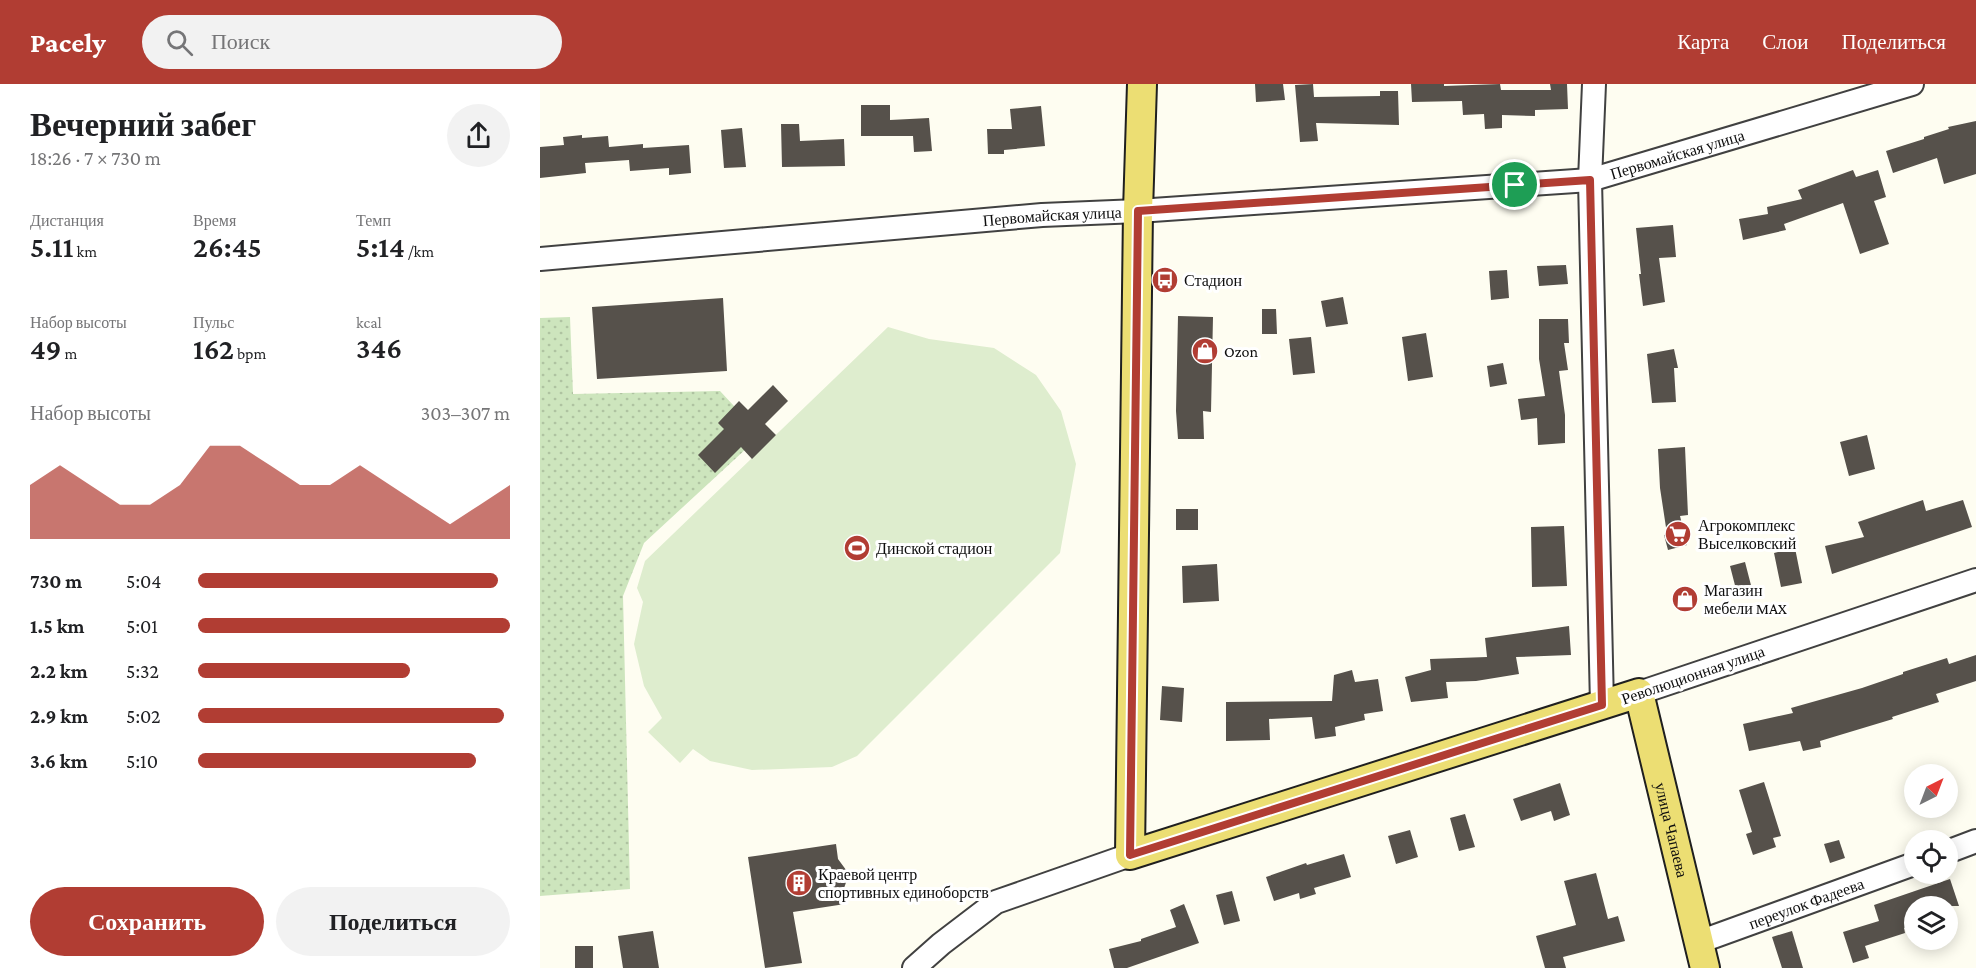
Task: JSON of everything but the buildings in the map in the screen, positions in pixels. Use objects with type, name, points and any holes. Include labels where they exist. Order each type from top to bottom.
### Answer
[{"type":"main road","points":[[1130,855],[1138,211],[1142,84]]},
{"type":"main road","name":"Революционная улица","points":[[1130,855],[1639,693]]},
{"type":"main road","name":"улица Чапаева","points":[[1639,693],[1702,955]]},
{"type":"street","points":[[1594,84],[1590,180],[1602,705]]},
{"type":"street","name":"Первомайская улица","points":[[540,259],[1042,215],[1138,211],[1590,180],[1912,84]]},
{"type":"street","name":"Революционная улица","points":[[1639,693],[1976,580]]},
{"type":"street","points":[[1958,848],[1976,841]]},
{"type":"street","name":"Революционная улица","points":[[914,968],[996,902],[1130,855]]},
{"type":"street","name":"переулок Фадеева","points":[[1702,955],[1904,868]]},
{"type":"green space","points":[[570,317],[573,394],[720,391],[761,435],[644,543],[623,596],[630,889],[540,896],[540,318]]},
{"type":"green space","points":[[888,327],[929,339],[994,348],[1036,375],[1061,411],[1076,464],[1060,553],[857,756],[832,767],[752,770],[710,761],[693,749],[680,763],[648,732],[662,718],[644,686],[634,644],[643,602],[637,588],[645,561]]},
{"type":"place","name":"Стадион","points":[[1165,280]]},
{"type":"place","name":"Ozon","points":[[1205,351]]},
{"type":"place","name":"Агрокомплекс Выселковский","points":[[1678,534]]},
{"type":"place","name":"Динской стадион","points":[[857,548]]},
{"type":"place","name":"Магазин мебели MAX","points":[[1685,599]]},
{"type":"place","name":"Краевой центр спортивных единоборств","points":[[799,883]]},
{"type":"route","points":[[1590,180],[1602,705],[1130,855],[1138,211],[1515,185],[1590,180]]}]
